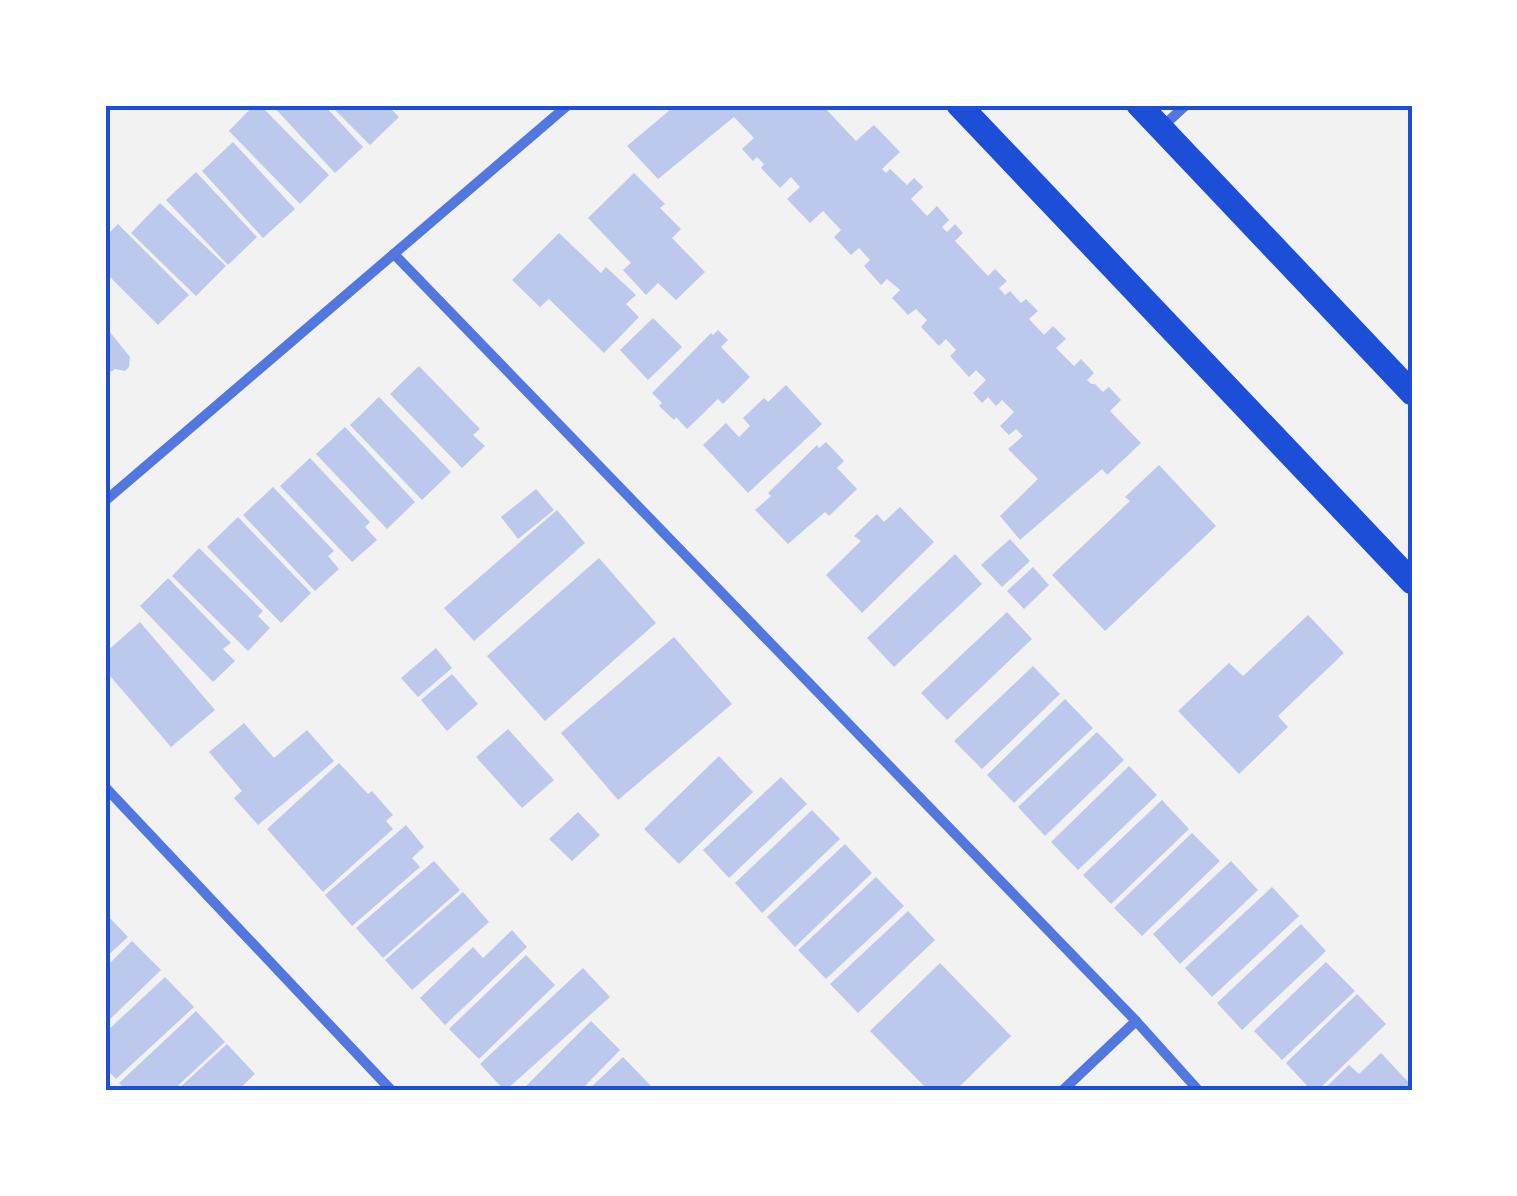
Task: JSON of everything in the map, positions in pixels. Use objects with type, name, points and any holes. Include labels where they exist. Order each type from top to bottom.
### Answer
[{"type":"main road","points":[[959,105],[1412,582]]},
{"type":"main road","points":[[1139,105],[1412,394]]},
{"type":"street","points":[[105,501],[568,105]]},
{"type":"street","points":[[1161,128],[1186,105]]},
{"type":"street","points":[[394,254],[1200,1091]]},
{"type":"street","points":[[105,788],[392,1091]]},
{"type":"street","points":[[1062,1091],[1136,1021]]},
{"type":"building","points":[[254,105],[260,105],[329,175],[300,204],[229,131]]},
{"type":"building","points":[[272,105],[324,105],[363,147],[335,173]]},
{"type":"building","points":[[330,105],[387,105],[399,117],[370,145]]},
{"type":"building","points":[[676,105],[826,105],[856,141],[874,125],[900,152],[882,169],[886,173],[890,169],[907,185],[914,178],[923,187],[911,199],[927,216],[937,206],[949,220],[942,227],[947,232],[955,224],[963,233],[955,241],[988,276],[995,269],[1007,281],[999,288],[1005,295],[1010,291],[1021,303],[1026,299],[1038,311],[1029,319],[1044,335],[1053,326],[1066,339],[1056,348],[1074,366],[1081,359],[1094,373],[1087,380],[1103,392],[1109,387],[1121,400],[1110,411],[1141,443],[1107,475],[1102,469],[1020,540],[1000,516],[1038,479],[1008,449],[1023,436],[1016,429],[1009,435],[1000,426],[1014,412],[1002,400],[996,406],[988,397],[982,403],[973,393],[986,380],[976,370],[969,377],[950,356],[956,350],[946,339],[939,346],[921,327],[927,320],[916,309],[908,315],[892,298],[900,290],[887,279],[881,285],[864,266],[870,260],[859,248],[851,255],[834,237],[841,230],[823,211],[810,223],[787,199],[800,187],[791,177],[780,188],[761,168],[764,164],[757,157],[753,161],[742,149],[754,138],[734,117],[658,179],[627,146]]},
{"type":"building","points":[[233,142],[295,209],[263,238],[202,171]]},
{"type":"building","points":[[196,172],[257,237],[228,265],[166,200]]},
{"type":"building","points":[[634,173],[665,204],[660,208],[681,229],[672,238],[705,272],[676,300],[658,283],[646,295],[623,270],[631,263],[588,218]]},
{"type":"building","points":[[160,203],[226,266],[196,296],[131,233]]},
{"type":"building","points":[[118,224],[189,295],[158,325],[105,272],[105,237]]},
{"type":"building","points":[[559,233],[601,273],[606,267],[636,295],[626,304],[639,317],[604,353],[549,299],[540,307],[512,280]]},
{"type":"building","points":[[653,318],[682,347],[648,380],[620,350]]},
{"type":"building","points":[[105,326],[130,357],[125,371],[111,372],[105,365]]},
{"type":"building","points":[[718,330],[728,340],[721,347],[750,377],[723,404],[718,399],[687,429],[659,406],[662,403],[652,393]]},
{"type":"building","points":[[419,366],[480,429],[473,435],[485,446],[462,468],[390,394]]},
{"type":"building","points":[[786,385],[822,424],[748,493],[703,445],[726,423],[739,437],[750,426],[743,418],[764,398],[768,402]]},
{"type":"building","points":[[379,397],[451,472],[422,500],[350,425]]},
{"type":"building","points":[[345,427],[415,502],[387,529],[316,454]]},
{"type":"building","points":[[826,442],[844,461],[837,468],[857,489],[829,516],[825,512],[788,544],[755,510],[817,445],[819,448]]},
{"type":"building","points":[[310,458],[370,522],[365,527],[377,540],[352,562],[280,486]]},
{"type":"building","points":[[1159,465],[1216,526],[1105,631],[1052,575],[1130,501],[1125,497]]},
{"type":"building","points":[[273,487],[334,551],[328,556],[339,569],[315,591],[243,515]]},
{"type":"building","points":[[536,489],[554,510],[518,539],[501,517]]},
{"type":"building","points":[[900,507],[934,542],[862,613],[826,575],[861,541],[854,536],[877,514],[884,522]]},
{"type":"building","points":[[557,510],[585,543],[474,641],[444,608]]},
{"type":"building","points":[[238,517],[311,593],[281,623],[207,547]]},
{"type":"building","points":[[1010,539],[1030,561],[1002,587],[981,565]]},
{"type":"building","points":[[199,548],[263,611],[258,616],[270,628],[248,651],[172,576]]},
{"type":"building","points":[[955,554],[982,584],[894,667],[867,638]]},
{"type":"building","points":[[599,558],[656,623],[545,721],[487,656]]},
{"type":"building","points":[[1033,567],[1049,585],[1024,609],[1007,591]]},
{"type":"building","points":[[168,578],[231,643],[223,649],[235,661],[213,682],[140,606]]},
{"type":"building","points":[[1007,612],[1032,639],[947,720],[921,693]]},
{"type":"building","points":[[1308,615],[1344,653],[1278,716],[1288,727],[1239,774],[1178,711],[1229,663],[1243,676]]},
{"type":"building","points":[[140,622],[215,710],[171,747],[105,670],[105,653]]},
{"type":"building","points":[[674,637],[732,704],[618,800],[561,733]]},
{"type":"building","points":[[436,648],[452,668],[418,697],[401,678]]},
{"type":"building","points":[[1033,666],[1060,694],[982,769],[954,741]]},
{"type":"building","points":[[452,674],[478,704],[447,731],[421,700]]},
{"type":"building","points":[[1065,699],[1093,728],[1014,803],[987,775]]},
{"type":"building","points":[[244,723],[274,758],[307,730],[334,761],[258,825],[234,798],[242,791],[209,752]]},
{"type":"building","points":[[508,729],[554,780],[522,808],[476,757]]},
{"type":"building","points":[[1097,732],[1124,760],[1045,836],[1018,807]]},
{"type":"building","points":[[719,756],[753,792],[679,864],[644,829]]},
{"type":"building","points":[[339,763],[393,815],[386,821],[393,829],[323,892],[267,829]]},
{"type":"building","points":[[1129,766],[1157,795],[1078,870],[1051,842]]},
{"type":"building","points":[[781,777],[807,804],[729,878],[703,850]]},
{"type":"building","points":[[1162,800],[1189,829],[1111,904],[1083,875]]},
{"type":"building","points":[[812,810],[840,839],[762,913],[735,883]]},
{"type":"building","points":[[578,812],[600,835],[572,861],[549,839]]},
{"type":"building","points":[[406,825],[424,847],[412,858],[420,867],[352,926],[325,895]]},
{"type":"building","points":[[1192,833],[1220,861],[1142,936],[1114,908]]},
{"type":"building","points":[[845,844],[872,873],[795,947],[767,917]]},
{"type":"building","points":[[434,861],[460,890],[383,958],[356,928]]},
{"type":"building","points":[[1231,861],[1258,890],[1180,964],[1153,934]]},
{"type":"building","points":[[876,877],[904,906],[826,979],[798,950]]},
{"type":"building","points":[[1272,887],[1299,916],[1212,997],[1185,968]]},
{"type":"building","points":[[463,892],[489,922],[412,990],[385,960]]},
{"type":"building","points":[[908,911],[935,940],[858,1013],[830,984]]},
{"type":"building","points":[[105,913],[128,937],[105,958]]},
{"type":"building","points":[[1301,924],[1326,951],[1242,1030],[1217,1003]]},
{"type":"building","points":[[512,930],[527,947],[445,1025],[420,998],[473,947],[483,958]]},
{"type":"building","points":[[132,941],[161,970],[105,1024],[105,968]]},
{"type":"building","points":[[526,955],[555,985],[479,1059],[449,1029]]},
{"type":"building","points":[[1326,962],[1355,991],[1282,1060],[1254,1031]]},
{"type":"building","points":[[940,963],[1011,1036],[955,1091],[929,1091],[870,1031]]},
{"type":"building","points":[[583,968],[610,997],[505,1091],[480,1064]]},
{"type":"building","points":[[165,977],[194,1007],[116,1079],[105,1068],[105,1033]]},
{"type":"building","points":[[1357,994],[1386,1024],[1317,1091],[1312,1091],[1286,1063]]},
{"type":"building","points":[[196,1011],[225,1042],[172,1091],[127,1091],[119,1083]]},
{"type":"building","points":[[591,1021],[620,1050],[580,1091],[521,1091]]},
{"type":"building","points":[[227,1044],[255,1074],[237,1091],[176,1091]]},
{"type":"building","points":[[1381,1053],[1412,1086],[1412,1091],[1322,1091],[1349,1065],[1359,1074]]},
{"type":"building","points":[[623,1057],[651,1086],[645,1091],[587,1091]]}]
